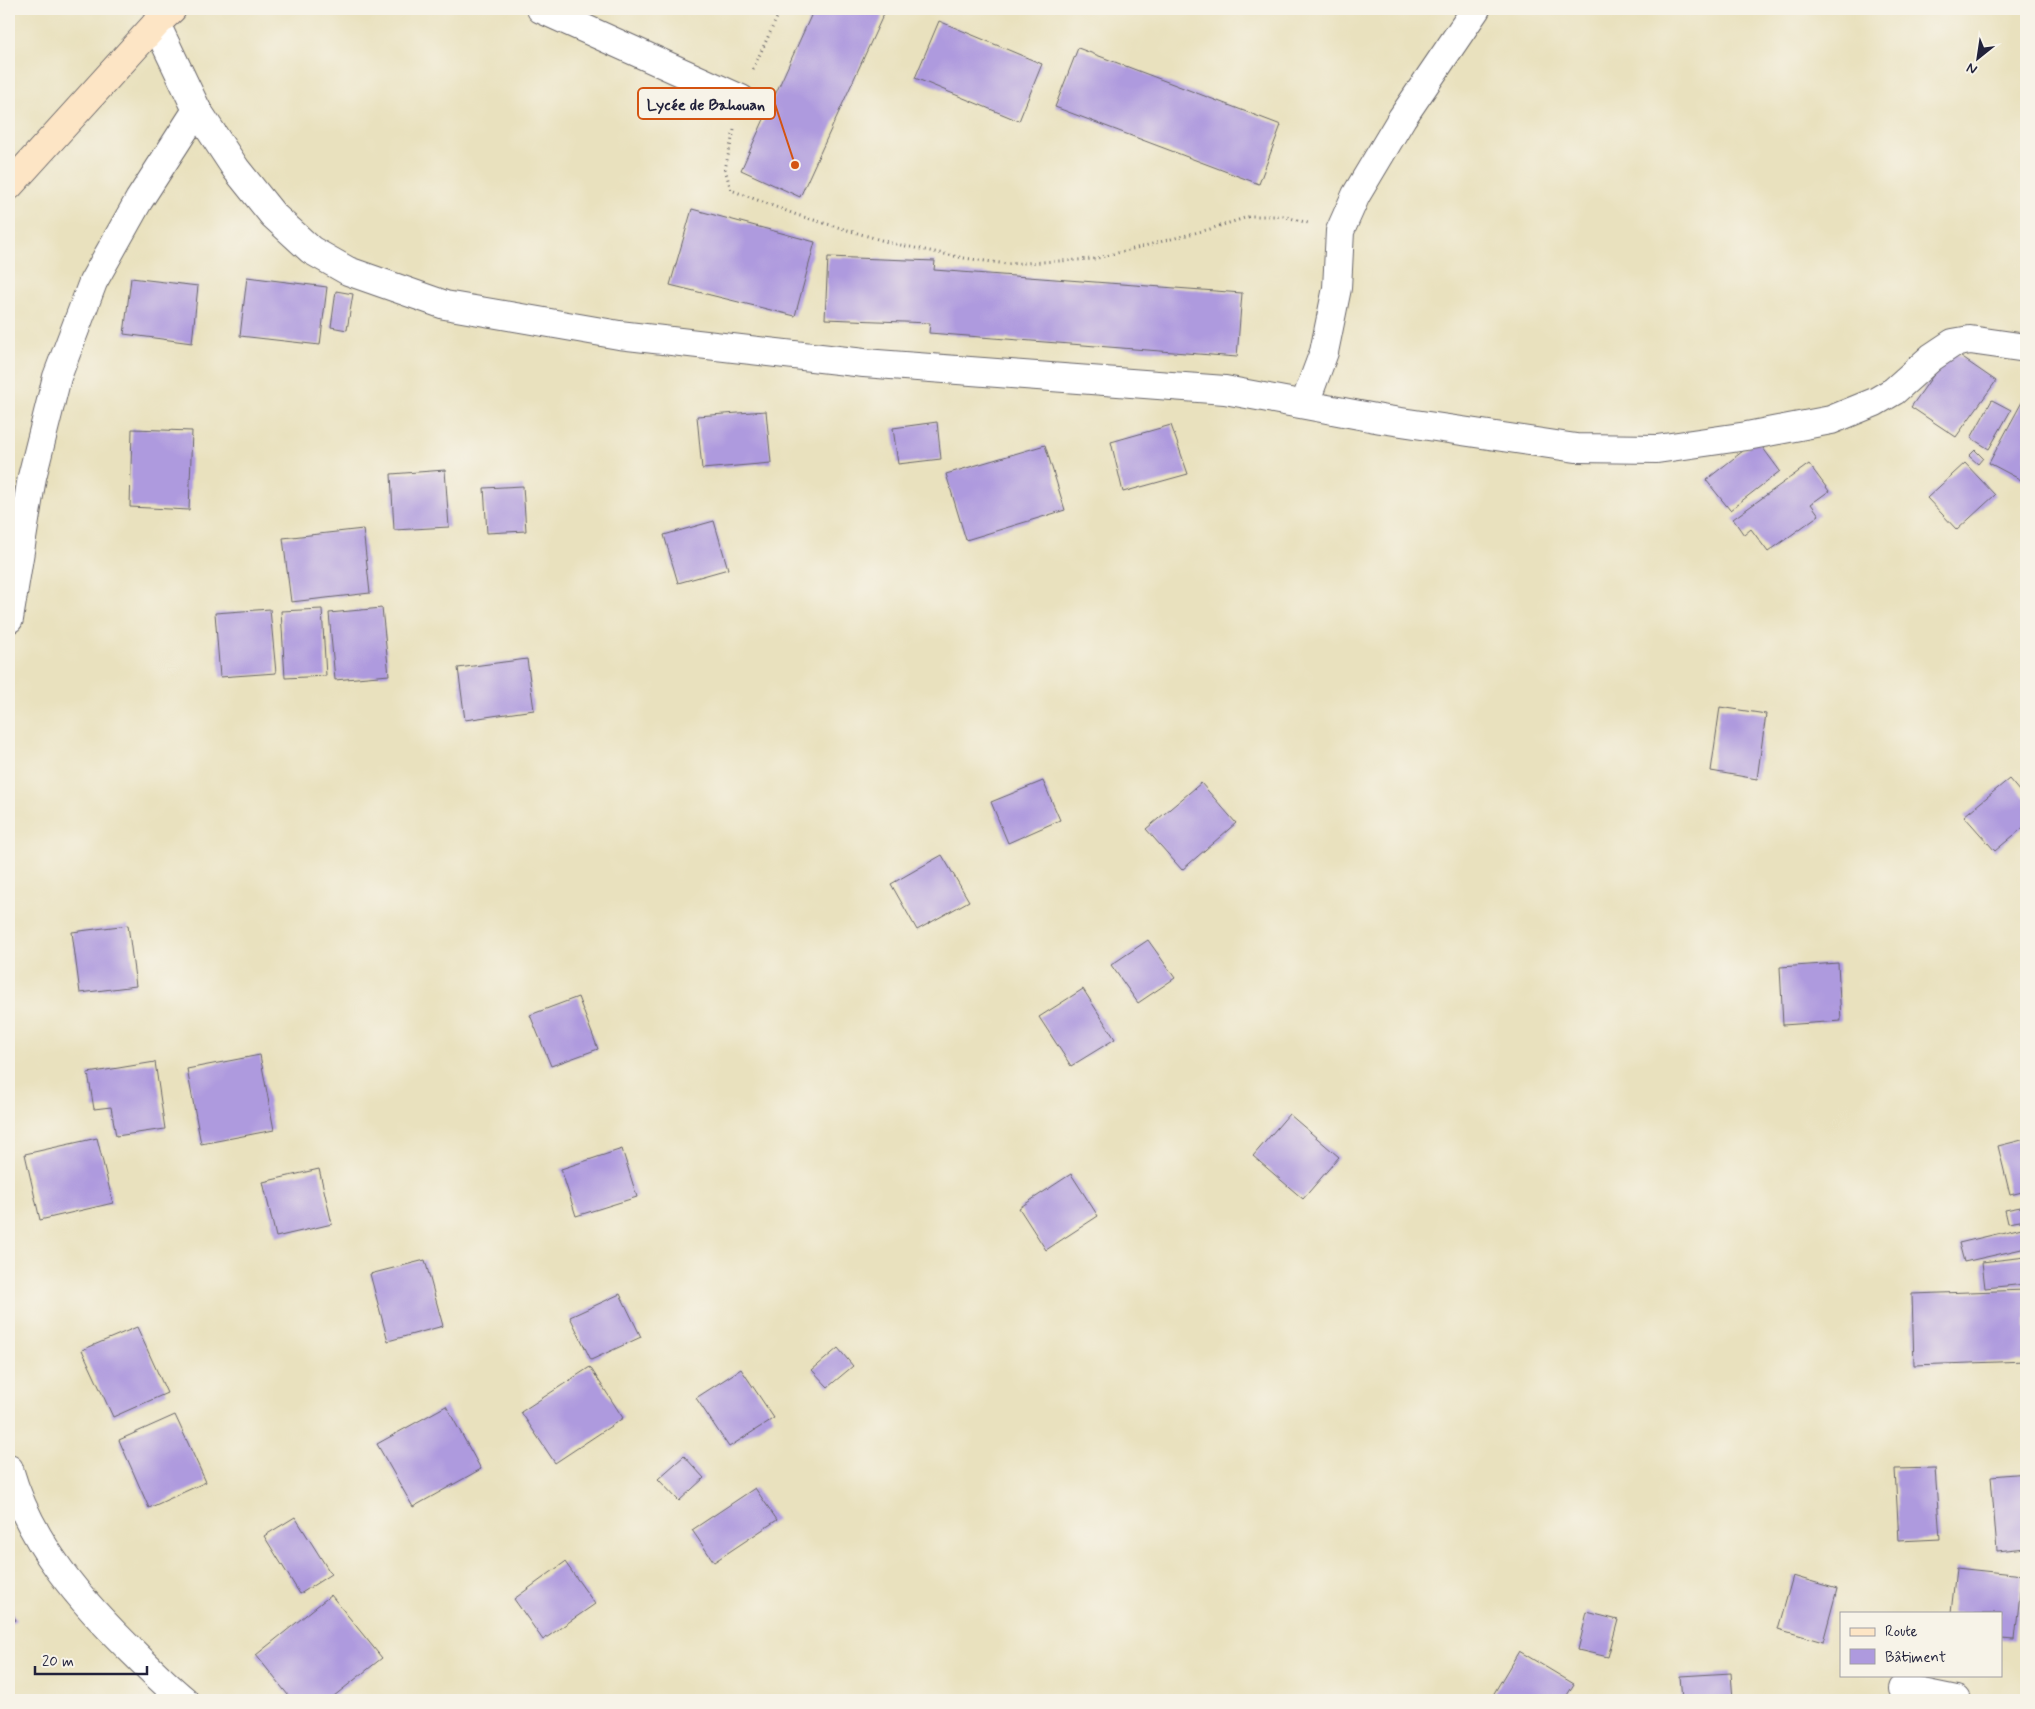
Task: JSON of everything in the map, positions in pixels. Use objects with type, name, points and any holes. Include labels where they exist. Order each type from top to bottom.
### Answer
[{"type":"main road","points":[[9,186],[164,17]]},
{"type":"street","points":[[541,9],[741,99]]},
{"type":"street","points":[[1305,403],[1324,352],[1337,288],[1340,231],[1356,195],[1402,118],[1476,9]]},
{"type":"street","points":[[164,17],[198,110],[236,169],[266,207],[311,250],[348,271],[445,305],[619,335],[864,363],[1225,390],[1305,403],[1382,419],[1576,448],[1657,449],[1747,436],[1831,420],[1875,402],[1894,391],[1932,357],[1953,343],[1970,340],[2026,348]]},
{"type":"street","points":[[9,619],[32,477],[48,408],[63,361],[93,282],[139,200],[198,110]]},
{"type":"street","points":[[9,1469],[27,1518],[52,1559],[84,1603],[184,1700]]},
{"type":"street","points":[[1903,1689],[1956,1700]]},
{"type":"path","points":[[781,9],[741,99],[725,169],[731,190],[797,215],[891,243],[964,258],[1007,264],[1094,259],[1210,229],[1251,216],[1282,216],[1340,231]]},
{"type":"building","points":[[814,9],[886,9],[800,197],[741,170]]},
{"type":"building","points":[[939,21],[1042,64],[1019,121],[915,78]]},
{"type":"building","points":[[1078,48],[1281,125],[1259,184],[1055,107]]},
{"type":"building","points":[[692,209],[815,242],[795,316],[670,285]]},
{"type":"building","points":[[828,257],[935,261],[934,270],[1242,293],[1237,357],[929,333],[930,323],[825,319]]},
{"type":"building","points":[[247,277],[327,287],[320,345],[240,336]]},
{"type":"building","points":[[131,278],[198,286],[192,343],[124,334]]},
{"type":"building","points":[[336,291],[353,294],[347,330],[331,327]]},
{"type":"building","points":[[1951,350],[1996,381],[1956,437],[1911,407]]},
{"type":"building","points":[[1992,400],[2011,410],[1989,449],[1971,438]]},
{"type":"building","points":[[2022,402],[2026,404],[2025,482],[1989,463]]},
{"type":"building","points":[[766,411],[771,463],[702,469],[697,416]]},
{"type":"building","points":[[937,422],[941,459],[898,464],[893,428]]},
{"type":"building","points":[[1171,425],[1188,474],[1123,492],[1111,442]]},
{"type":"building","points":[[132,429],[192,431],[189,510],[130,507]]},
{"type":"building","points":[[1757,440],[1780,471],[1730,510],[1706,480]]},
{"type":"building","points":[[1045,445],[1065,510],[966,540],[946,474]]},
{"type":"building","points":[[1975,450],[1983,458],[1978,464],[1969,456]]},
{"type":"building","points":[[1965,463],[1995,495],[1957,530],[1927,498]]},
{"type":"building","points":[[1809,464],[1829,491],[1811,504],[1819,515],[1768,552],[1751,529],[1744,535],[1733,519]]},
{"type":"building","points":[[445,470],[449,527],[394,530],[391,474]]},
{"type":"building","points":[[523,486],[526,531],[487,533],[484,488]]},
{"type":"building","points":[[714,521],[728,569],[678,583],[664,535]]},
{"type":"building","points":[[363,529],[370,593],[291,602],[283,538]]},
{"type":"building","points":[[382,608],[389,675],[335,680],[329,613]]},
{"type":"building","points":[[270,609],[276,673],[220,677],[215,613]]},
{"type":"building","points":[[322,609],[326,676],[285,678],[281,611]]},
{"type":"building","points":[[527,659],[534,710],[465,720],[458,668]]},
{"type":"building","points":[[1720,707],[1766,714],[1757,779],[1711,771]]},
{"type":"building","points":[[2009,779],[2026,799],[2026,825],[1995,851],[1964,816]]},
{"type":"building","points":[[1043,781],[1060,820],[1008,843],[991,802]]},
{"type":"building","points":[[1201,783],[1236,823],[1182,870],[1146,829]]},
{"type":"building","points":[[942,855],[969,901],[917,930],[891,884]]},
{"type":"building","points":[[128,925],[136,986],[80,993],[72,932]]},
{"type":"building","points":[[1148,940],[1175,978],[1138,1003],[1111,965]]},
{"type":"building","points":[[1838,963],[1841,1021],[1783,1025],[1780,967]]},
{"type":"building","points":[[1083,989],[1115,1039],[1071,1066],[1039,1017]]},
{"type":"building","points":[[578,997],[598,1049],[551,1066],[530,1015]]},
{"type":"building","points":[[260,1055],[274,1130],[201,1144],[187,1069]]},
{"type":"building","points":[[155,1062],[165,1129],[116,1136],[111,1107],[94,1109],[88,1073]]},
{"type":"building","points":[[1289,1114],[1339,1157],[1303,1199],[1253,1156]]},
{"type":"building","points":[[97,1138],[113,1203],[40,1220],[25,1154]]},
{"type":"building","points":[[2026,1139],[2026,1191],[2010,1195],[1998,1146]]},
{"type":"building","points":[[622,1149],[637,1197],[576,1216],[561,1169]]},
{"type":"building","points":[[319,1169],[332,1224],[276,1237],[263,1182]]},
{"type":"building","points":[[1071,1174],[1098,1216],[1046,1250],[1019,1208]]},
{"type":"building","points":[[2026,1206],[2026,1220],[2008,1223],[2005,1210]]},
{"type":"building","points":[[2026,1227],[2026,1248],[1964,1262],[1959,1243]]},
{"type":"building","points":[[2026,1257],[2026,1284],[1985,1288],[1982,1262]]},
{"type":"building","points":[[425,1260],[443,1326],[388,1341],[370,1274]]},
{"type":"building","points":[[2026,1290],[2026,1361],[1914,1365],[1912,1294]]},
{"type":"building","points":[[620,1294],[641,1337],[591,1360],[570,1317]]},
{"type":"building","points":[[137,1327],[167,1393],[113,1417],[82,1350]]},
{"type":"building","points":[[838,1348],[853,1366],[828,1387],[812,1370]]},
{"type":"building","points":[[590,1367],[623,1418],[555,1463],[521,1412]]},
{"type":"building","points":[[741,1369],[774,1418],[729,1447],[696,1398]]},
{"type":"building","points":[[446,1406],[481,1469],[413,1507],[377,1444]]},
{"type":"building","points":[[175,1415],[206,1482],[149,1508],[119,1440]]},
{"type":"building","points":[[684,1456],[704,1478],[679,1501],[658,1479]]},
{"type":"building","points":[[1935,1468],[1940,1539],[1899,1541],[1895,1469]]},
{"type":"building","points":[[2026,1473],[2026,1548],[1997,1551],[1991,1476]]},
{"type":"building","points":[[755,1488],[777,1520],[714,1562],[692,1530]]},
{"type":"building","points":[[295,1517],[331,1574],[300,1594],[264,1536]]},
{"type":"building","points":[[565,1562],[595,1604],[543,1640],[514,1599]]},
{"type":"building","points":[[1956,1568],[2022,1575],[2015,1640],[2002,1639],[2002,1612],[1951,1612]]},
{"type":"building","points":[[1793,1576],[1837,1589],[1823,1642],[1778,1629]]},
{"type":"building","points":[[331,1595],[382,1658],[329,1700],[292,1700],[256,1655]]},
{"type":"building","points":[[9,1609],[16,1620],[9,1624]]},
{"type":"building","points":[[1587,1612],[1618,1620],[1608,1657],[1578,1650]]},
{"type":"building","points":[[1519,1651],[1574,1684],[1564,1700],[1490,1700]]},
{"type":"building","points":[[1731,1673],[1733,1700],[1682,1700],[1680,1676]]},
{"type":"place","name":"Lycée de Bahouan","points":[[795,165]]}]
